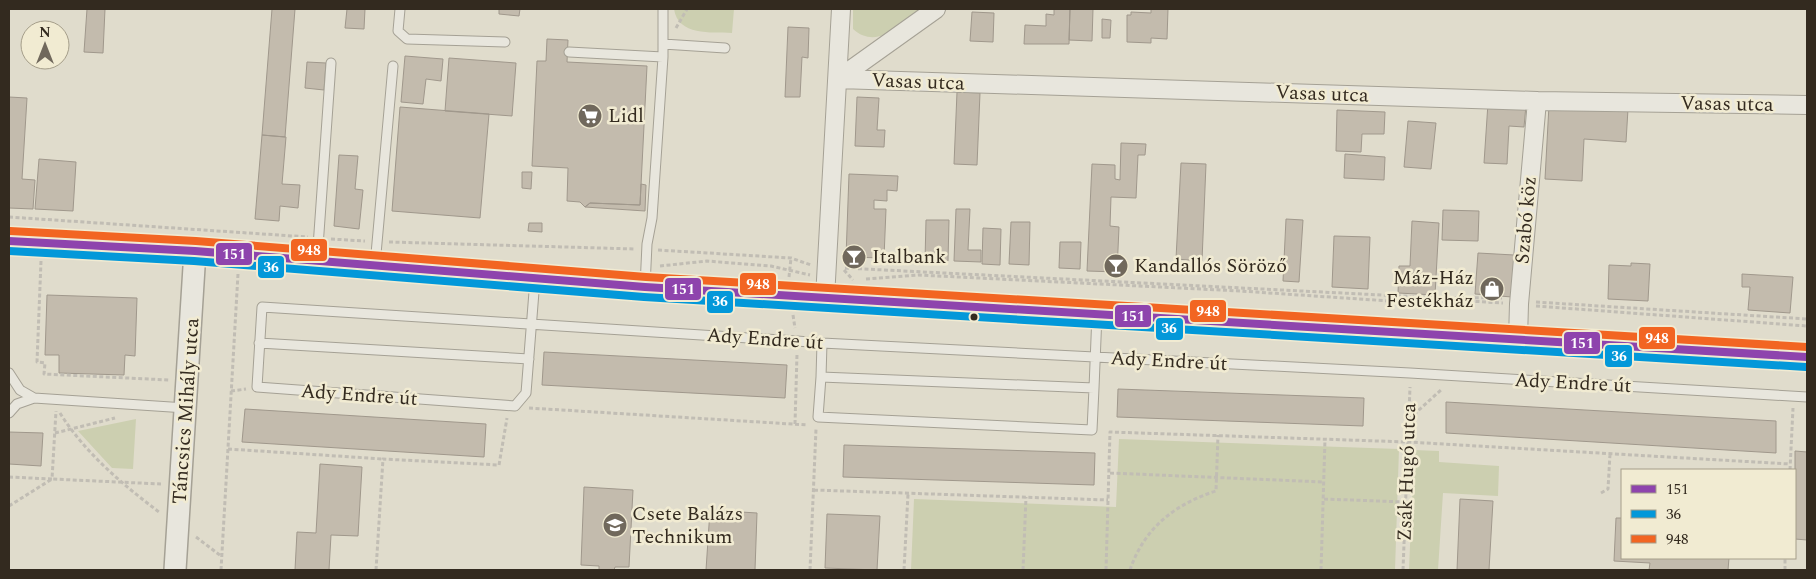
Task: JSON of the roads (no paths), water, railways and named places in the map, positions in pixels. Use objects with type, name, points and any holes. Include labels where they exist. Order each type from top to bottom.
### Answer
[{"type":"street","points":[[825,298],[841,9]]},
{"type":"street","points":[[838,79],[936,9]]},
{"type":"street","name":"Vasas utca","points":[[838,79],[1537,101],[1807,105]]},
{"type":"street","name":"Szabó köz","points":[[1518,339],[1519,301],[1537,101]]},
{"type":"street","name":"Ady Endre út","points":[[9,241],[195,251],[535,279],[646,276],[825,298],[1807,356]]},
{"type":"street","name":"Táncsics Mihály utca","points":[[175,570],[195,251]]},
{"type":"lane","points":[[400,9],[398,31],[407,39],[505,42]]},
{"type":"lane","points":[[646,276],[663,57],[663,9]]},
{"type":"lane","points":[[663,44],[725,48]]},
{"type":"lane","points":[[569,52],[663,57]]},
{"type":"lane","points":[[317,261],[331,63]]},
{"type":"lane","points":[[374,266],[392,66]]},
{"type":"lane","points":[[259,343],[528,359],[535,279]]},
{"type":"lane","name":"Ady Endre út","points":[[528,359],[526,393],[515,406],[256,387],[262,307],[822,343],[1456,376],[1807,397]]},
{"type":"lane","points":[[822,343],[818,417],[1092,430],[1098,313]]},
{"type":"lane","points":[[9,373],[20,390],[34,398]]},
{"type":"lane","points":[[821,377],[1094,388]]},
{"type":"lane","points":[[9,413],[17,404],[34,398],[186,408]]},
{"type":"place","name":"Lidl","points":[[590,116]]},
{"type":"place","name":"Italbank","points":[[854,257]]},
{"type":"place","name":"Kandallós Söröző","points":[[1116,266]]},
{"type":"place","name":"Máz-Ház Festékház","points":[[1492,289]]},
{"type":"place","name":"Csete Balázs Technikum","points":[[615,525]]}]
